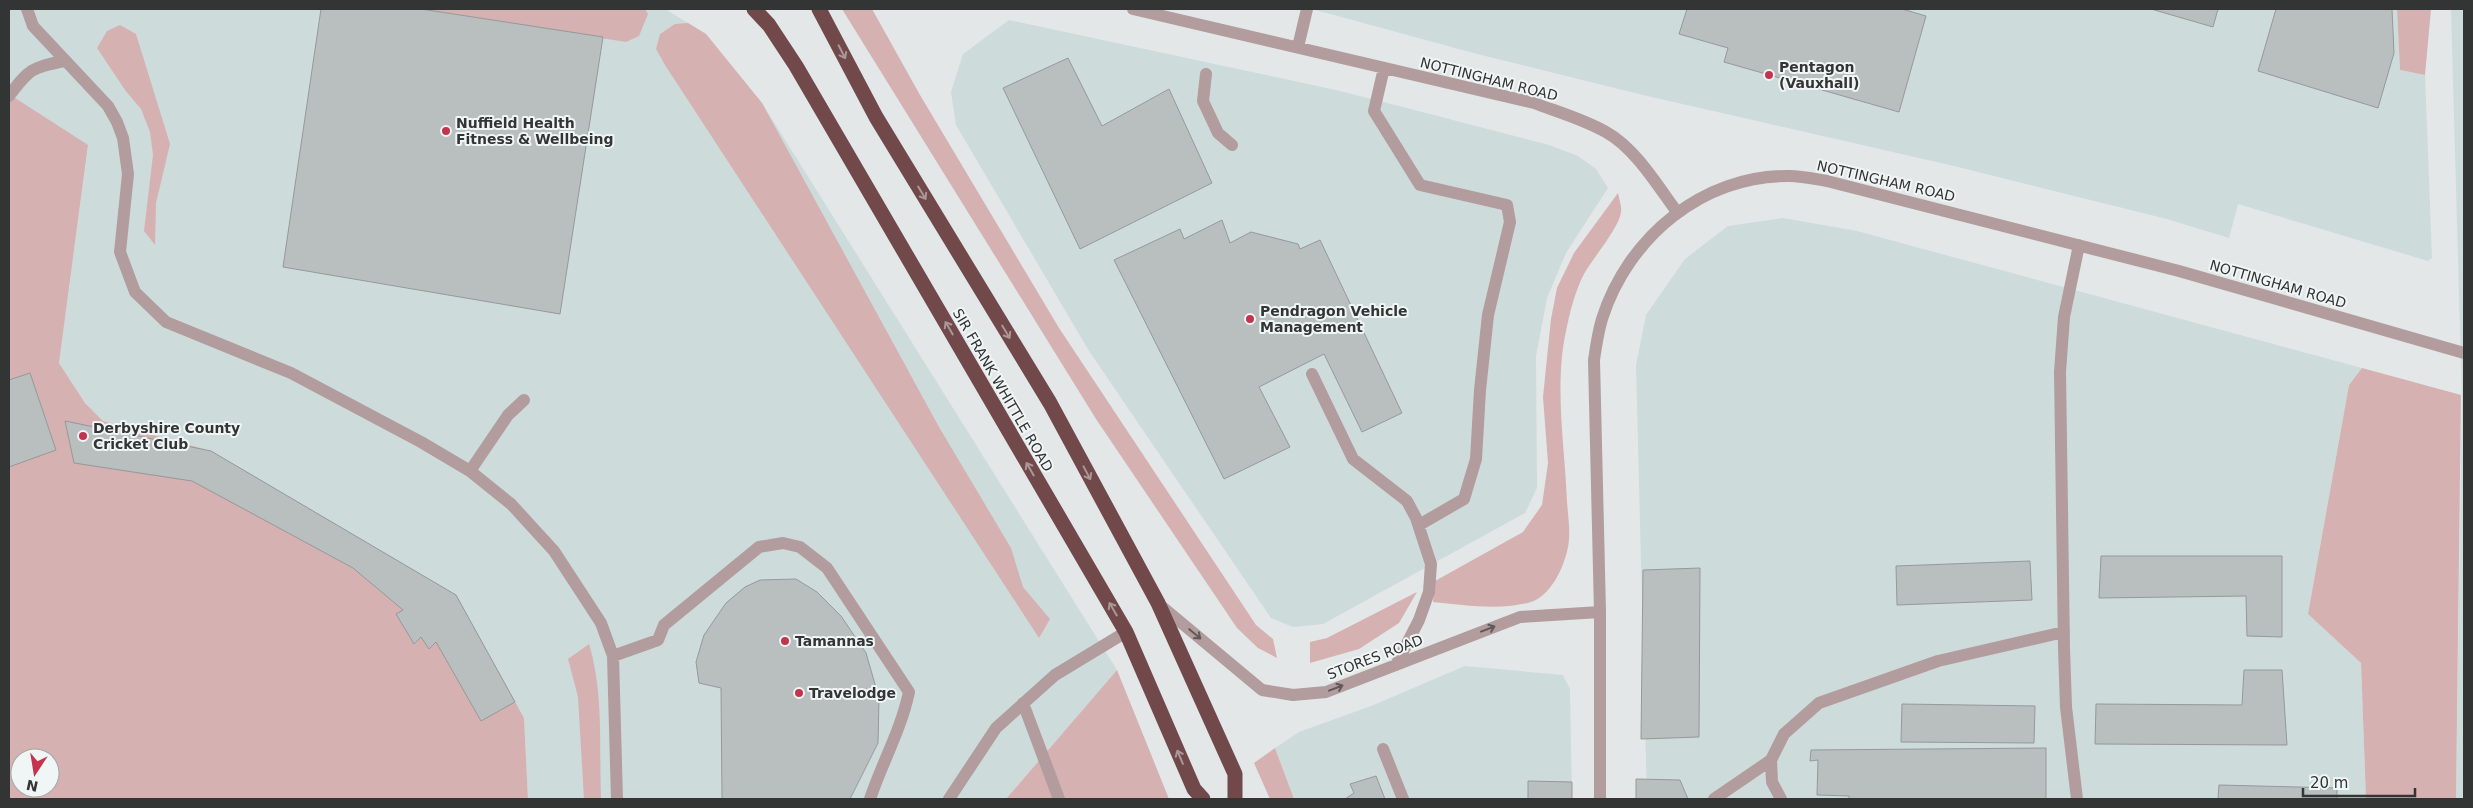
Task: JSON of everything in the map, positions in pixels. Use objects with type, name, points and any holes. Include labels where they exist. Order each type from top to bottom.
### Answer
[{"type":"highway","name":"SIR FRANK WHITTLE ROAD","points":[[754,9],[769,25],[796,66],[1126,632],[1194,789],[1203,799]]},
{"type":"highway","points":[[819,9],[876,117],[1050,403],[1158,603],[1235,774],[1235,799]]},
{"type":"street","points":[[27,9],[33,26],[108,106],[123,138],[128,174],[120,252],[135,292],[166,322],[291,373],[421,442],[470,471],[512,504],[554,551],[600,623],[613,656],[617,799]]},
{"type":"street","name":"NOTTINGHAM ROAD","points":[[1133,9],[1534,104],[1578,119],[1608,133],[1642,163],[1677,212],[1713,191],[1745,181],[1790,176],[1827,181],[1878,192],[2179,271],[2464,353]]},
{"type":"street","points":[[1298,47],[1307,9]]},
{"type":"street","points":[[9,96],[25,74],[40,66],[65,61]]},
{"type":"street","points":[[1384,68],[1374,111],[1420,185],[1507,204],[1510,222],[1488,315],[1480,390],[1476,458],[1469,483],[1464,499],[1419,525]]},
{"type":"street","points":[[1206,74],[1203,101],[1218,133],[1232,145]]},
{"type":"street","points":[[1600,799],[1600,612],[1594,360],[1602,319],[1614,288],[1636,252],[1677,212]]},
{"type":"street","points":[[2076,799],[2066,707],[2060,372],[2064,317],[2079,245]]},
{"type":"street","points":[[1312,374],[1353,459],[1407,501],[1419,525],[1431,564],[1429,592],[1419,620],[1396,665]]},
{"type":"street","points":[[470,471],[508,415],[524,400]]},
{"type":"street","points":[[613,656],[658,640],[664,625],[758,547],[784,544],[800,547],[827,568],[909,692],[904,716],[870,799]]},
{"type":"street","name":"STORES ROAD","points":[[1158,603],[1262,690],[1293,696],[1326,692],[1520,617],[1600,612]]},
{"type":"street","points":[[949,799],[996,728],[1055,674],[1126,632]]},
{"type":"street","points":[[1714,799],[1771,760],[1784,734],[1819,703],[1938,661],[2064,632]]},
{"type":"street","points":[[1023,703],[1059,799]]},
{"type":"street","points":[[1383,750],[1403,799]]},
{"type":"street","points":[[1771,760],[1772,782],[1781,799]]},
{"type":"shaded area","points":[[9,9],[665,9],[706,34],[762,103],[1117,670],[1006,799],[528,799],[524,718],[456,595],[211,451],[103,421],[85,403],[59,363],[88,146],[9,94]]},
{"type":"shaded area","points":[[421,9],[645,9],[648,14],[639,36],[626,42]]},
{"type":"shaded area","points":[[842,9],[872,9],[920,95],[1059,328],[1256,625],[1273,639],[1277,658],[1258,648],[1237,628],[1096,419]]},
{"type":"shaded area","points":[[1312,9],[2397,9],[2400,70],[2425,75],[2432,258],[2428,261],[2238,204],[2229,238],[2167,219],[1954,166],[1643,95],[1477,54]]},
{"type":"shaded area","points":[[2397,9],[2431,9],[2425,75],[2400,70]]},
{"type":"shaded area","points":[[2451,9],[2464,9],[2464,799],[2456,799],[2462,399]]},
{"type":"shaded area","points":[[1009,20],[1336,90],[1403,107],[1549,145],[1578,156],[1596,169],[1608,188],[1566,253],[1547,298],[1536,356],[1537,488],[1525,513],[1323,624],[1293,627],[1271,618],[1089,351],[956,125],[951,92],[963,54]]},
{"type":"shaded area","points":[[688,23],[706,34],[762,103],[939,427],[1011,548],[1023,587],[1050,619],[1039,638],[665,65],[656,49],[660,34],[675,24]]},
{"type":"shaded area","points":[[120,25],[136,34],[170,144],[156,203],[155,245],[144,231],[153,155],[150,132],[141,109],[125,90],[97,48],[107,31]]},
{"type":"shaded area","name":"Derbyshire County Cricket Club","points":[[9,94],[88,145],[59,363],[85,403],[103,421],[211,451],[456,595],[524,718],[528,799],[9,799]]},
{"type":"shaded area","points":[[1618,193],[1621,205],[1619,219],[1584,274],[1575,294],[1566,331],[1561,373],[1561,416],[1569,535],[1568,548],[1558,576],[1539,598],[1519,605],[1495,607],[1433,602],[1435,581],[1523,532],[1542,505],[1548,463],[1543,397],[1551,319],[1557,288],[1574,253]]},
{"type":"shaded area","points":[[1783,218],[1857,231],[2362,368],[2349,385],[2308,614],[2361,663],[2366,799],[1647,799],[1636,365],[1646,315],[1685,259],[1728,226]]},
{"type":"shaded area","points":[[2362,368],[2461,395],[2456,799],[2366,799],[2361,663],[2308,614],[2349,385]]},
{"type":"shaded area","points":[[1417,592],[1399,623],[1359,649],[1310,663],[1310,642],[1327,638]]},
{"type":"shaded area","points":[[589,644],[594,663],[599,701],[601,799],[584,799],[578,697],[568,659]]},
{"type":"shaded area","points":[[1465,666],[1563,675],[1570,689],[1572,799],[1294,799],[1275,748],[1299,732],[1371,706]]},
{"type":"shaded area","points":[[1117,670],[1169,799],[1006,799]]},
{"type":"shaded area","points":[[1275,748],[1294,799],[1270,799],[1254,763]]},
{"type":"building","name":"Nuffield Health Fitness & Wellbeing","points":[[321,9],[421,9],[603,37],[560,314],[283,267]]},
{"type":"building","points":[[1687,9],[1902,9],[1926,16],[1899,112],[1724,62],[1728,48],[1679,34]]},
{"type":"building","points":[[2151,9],[2218,9],[2213,27]]},
{"type":"building","points":[[2276,9],[2392,9],[2394,53],[2378,108],[2258,71]]},
{"type":"building","points":[[1068,58],[1102,126],[1169,89],[1212,183],[1080,249],[1003,88]]},
{"type":"building","name":"Pendragon Vehicle Management","points":[[1222,220],[1230,243],[1251,232],[1298,244],[1300,249],[1320,240],[1402,413],[1362,432],[1324,354],[1259,387],[1290,447],[1224,479],[1114,260],[1180,229],[1184,239]]},
{"type":"building","points":[[30,373],[56,450],[9,467],[9,380]]},
{"type":"building","points":[[65,421],[211,451],[456,595],[515,702],[481,721],[436,642],[429,649],[421,637],[414,644],[396,614],[403,610],[353,568],[192,481],[74,463]]},
{"type":"building","points":[[2101,556],[2282,556],[2282,637],[2247,636],[2246,596],[2099,598]]},
{"type":"building","points":[[2030,561],[2032,600],[1897,605],[1896,566]]},
{"type":"building","points":[[1700,568],[1699,737],[1641,739],[1643,570]]},
{"type":"building","name":"Travelodge","points":[[796,579],[817,592],[841,616],[866,653],[879,698],[878,743],[850,799],[722,799],[721,688],[699,683],[696,662],[704,635],[726,603],[745,587],[760,580]]},
{"type":"building","points":[[2244,670],[2282,670],[2287,745],[2095,744],[2096,704],[2242,705]]},
{"type":"building","points":[[1902,704],[2035,706],[2034,743],[1901,742]]},
{"type":"building","points":[[2046,748],[2046,799],[1849,799],[1849,796],[1817,795],[1818,760],[1810,761],[1811,750]]},
{"type":"building","points":[[1376,776],[1385,799],[1345,799],[1354,793],[1350,784]]},
{"type":"building","points":[[1636,779],[1680,780],[1688,799],[1636,799]]},
{"type":"building","points":[[1528,781],[1572,782],[1572,799],[1528,799]]},
{"type":"building","points":[[2219,785],[2337,788],[2337,799],[2218,799]]},
{"type":"place","name":"Pentagon (Vauxhall)","points":[[1769,75]]},
{"type":"place","name":"Nuffield Health Fitness & Wellbeing","points":[[446,131]]},
{"type":"place","name":"Pendragon Vehicle Management","points":[[1250,319]]},
{"type":"place","name":"Derbyshire County Cricket Club","points":[[83,436]]},
{"type":"place","name":"Tamannas","points":[[785,641]]},
{"type":"place","name":"Travelodge","points":[[799,693]]}]
